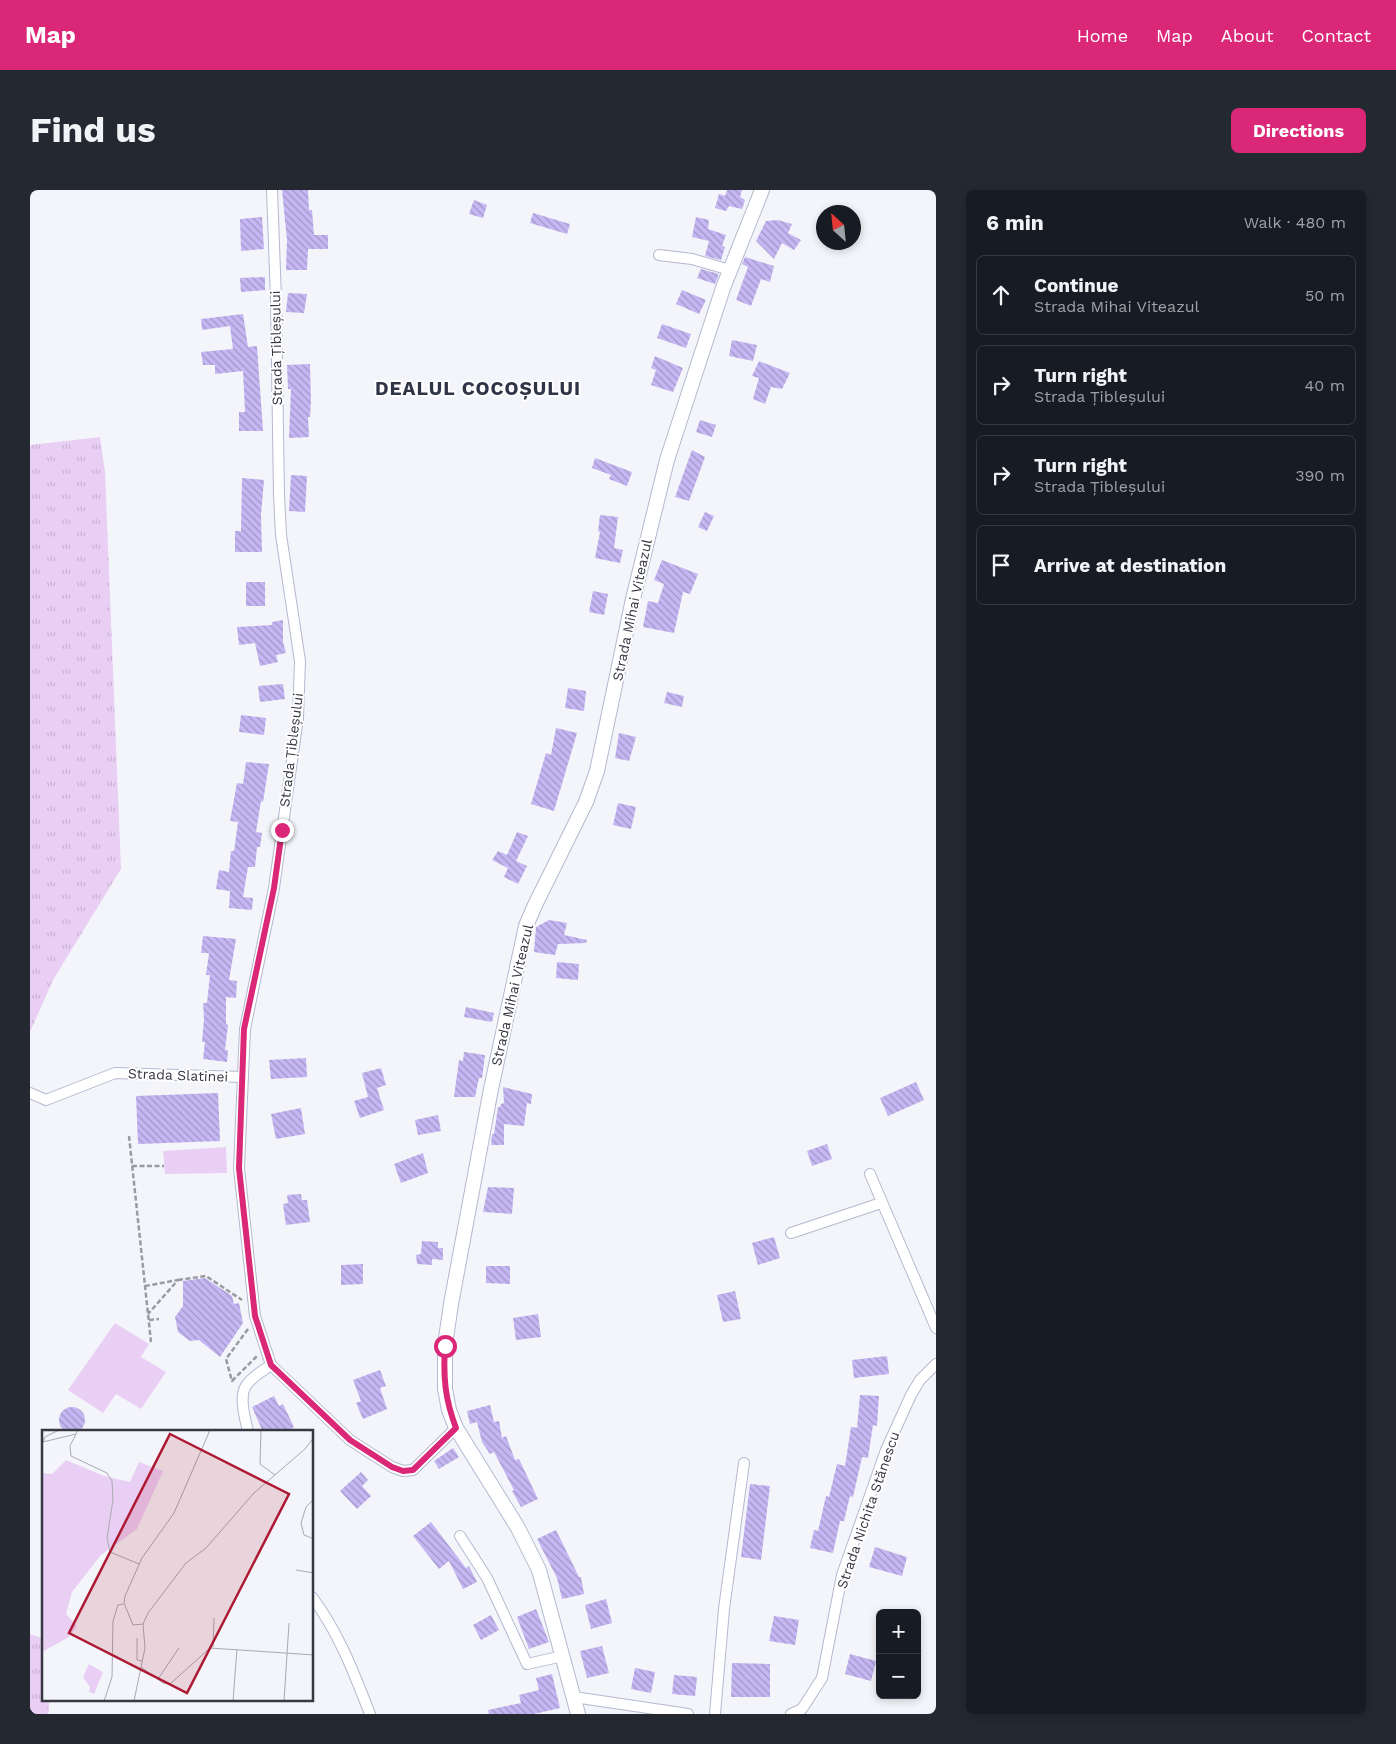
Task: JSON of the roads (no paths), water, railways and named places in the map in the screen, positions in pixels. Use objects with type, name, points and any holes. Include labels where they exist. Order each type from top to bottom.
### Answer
[{"type":"main road","name":"Strada Mihai Viteazul","points":[[578,1714],[539,1570],[518,1528],[456,1428],[449,1410],[445,1389],[445,1346],[491,1089],[526,926],[586,802],[597,771],[633,599],[670,451],[730,270],[762,190]]},
{"type":"street","name":"Strada Țibleșului","points":[[271,1365],[255,1316],[239,1168],[244,1029],[274,888],[298,718],[300,661],[281,535],[278,495],[276,299],[272,190]]},
{"type":"street","points":[[659,255],[692,259],[730,270]]},
{"type":"street","name":"Strada Slatinei","points":[[30,1093],[46,1100],[115,1073],[243,1077]]},
{"type":"street","points":[[870,1174],[936,1328]]},
{"type":"street","points":[[791,1233],[881,1202]]},
{"type":"street","name":"Strada Nichita Stănescu","points":[[791,1714],[802,1709],[822,1678],[842,1575],[883,1458],[911,1395],[920,1380],[936,1364]]},
{"type":"street","points":[[248,1430],[243,1391],[247,1383],[271,1365],[350,1440],[392,1467],[403,1471],[413,1470],[456,1428]]},
{"type":"street","points":[[715,1714],[724,1609],[744,1463]]},
{"type":"street","points":[[460,1536],[487,1578],[527,1664],[563,1656]]},
{"type":"street","points":[[314,1600],[332,1627],[345,1652],[370,1714]]},
{"type":"street","points":[[574,1697],[688,1714]]},
{"type":"district","name":"DEALUL COCOȘULUI","points":[[478,388]]}]
